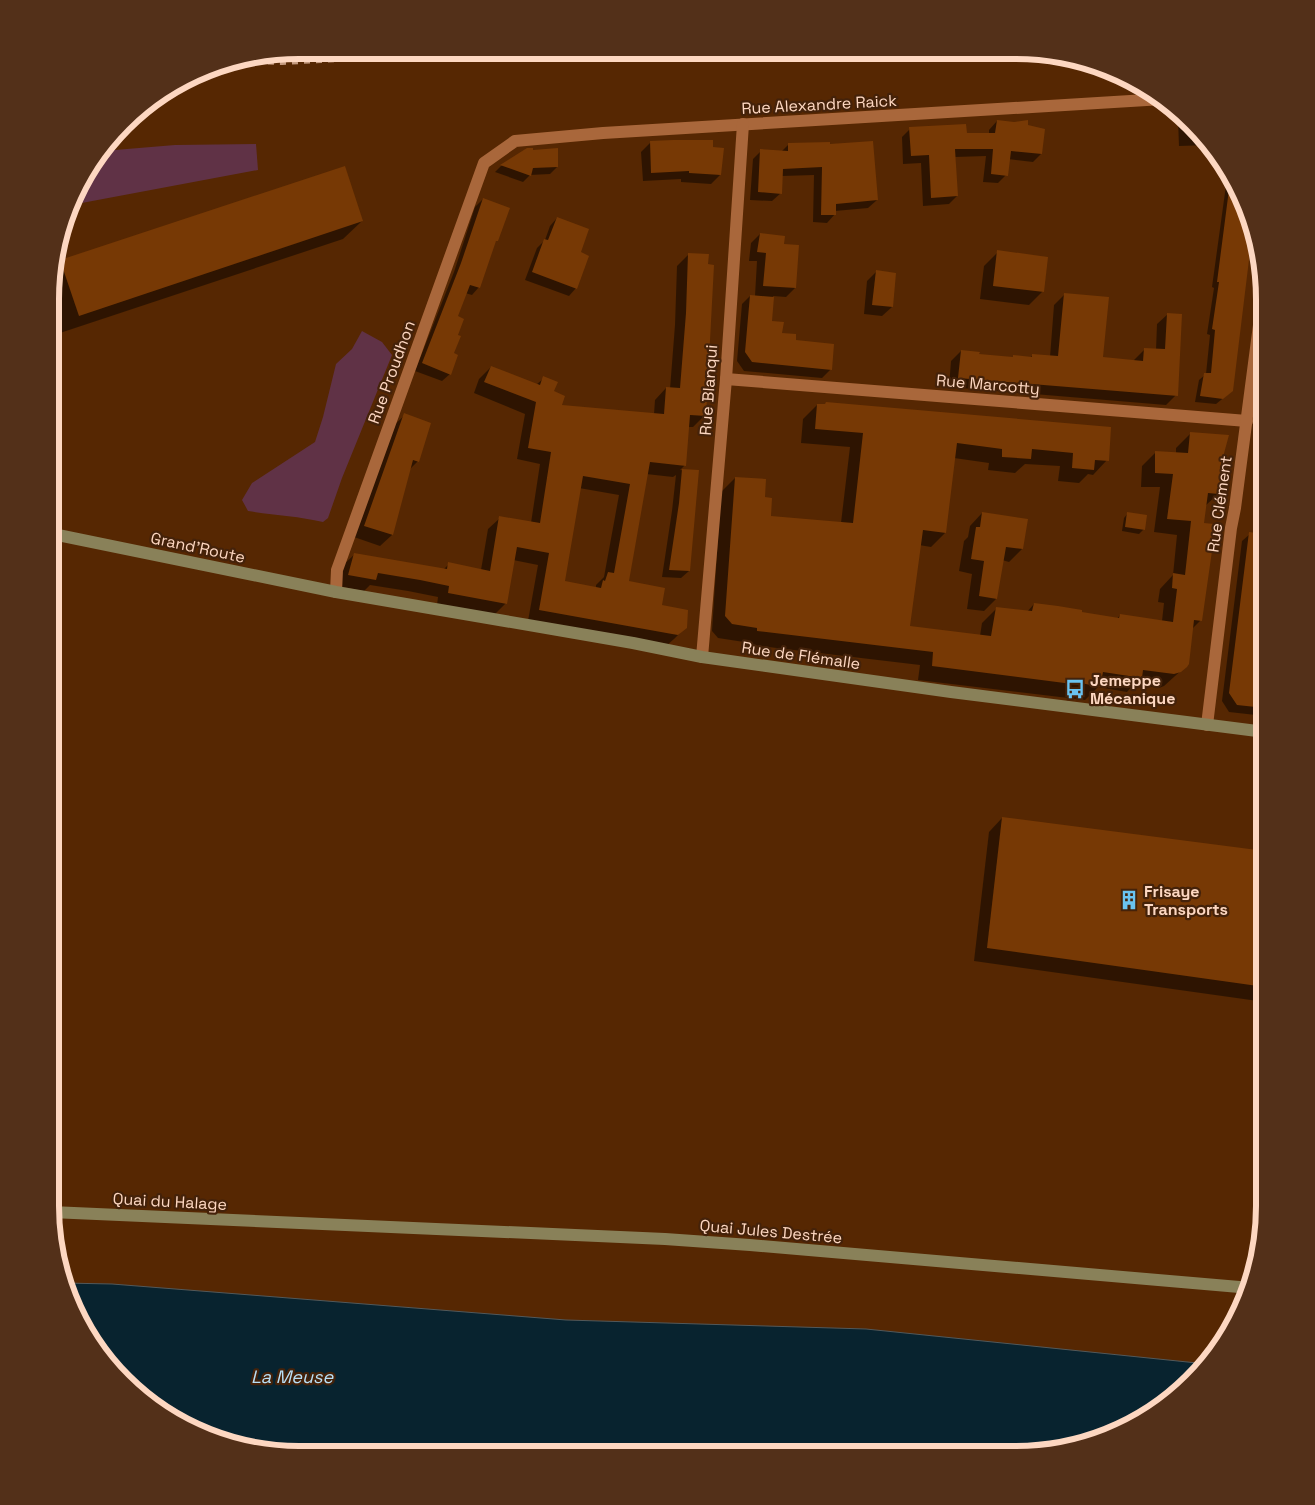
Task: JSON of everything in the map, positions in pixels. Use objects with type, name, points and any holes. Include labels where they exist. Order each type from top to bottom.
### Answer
[{"type":"street","name":"Rue Alexandre Raick","points":[[484,164],[515,141],[603,132],[1151,100]]},
{"type":"street","name":"Rue Blanqui","points":[[702,657],[726,379],[743,124]]},
{"type":"street","name":"Rue Proudhon","points":[[336,592],[337,570],[484,164]]},
{"type":"street","name":"Rue Clément","points":[[1207,725],[1256,350]]},
{"type":"street","name":"Rue Marcotty","points":[[726,379],[1247,421]]},
{"type":"street","name":"Grand'Route","points":[[59,535],[336,592]]},
{"type":"street","name":"Rue de Flémalle","points":[[336,592],[633,643],[702,657],[951,692],[1256,731]]},
{"type":"street","name":"Quai du Halage","points":[[59,1212],[288,1223]]},
{"type":"street","name":"Quai Jules Destrée","points":[[288,1223],[665,1239],[1243,1287]]},
{"type":"shaded area","points":[[256,144],[258,170],[78,204],[91,178],[109,150],[175,145]]},
{"type":"shaded area","points":[[362,331],[382,342],[392,355],[342,478],[328,518],[323,522],[248,511],[242,500],[252,483],[315,442],[336,364],[352,349]]},
{"type":"water","name":"La Meuse","points":[[71,1283],[112,1284],[566,1320],[866,1329],[1199,1363],[1163,1397],[1123,1422],[1079,1438],[1032,1446],[283,1446],[252,1442],[221,1434],[192,1422],[152,1397],[108,1353],[83,1313]]},
{"type":"building","points":[[997,120],[1014,122],[1028,120],[1028,125],[1045,129],[1042,154],[1011,151],[1008,176],[991,174],[993,149],[955,149],[958,196],[931,198],[929,155],[911,156],[909,127],[966,124],[967,133],[995,133]]},
{"type":"building","points":[[713,140],[713,147],[724,148],[721,175],[689,173],[689,171],[651,173],[650,141]]},
{"type":"building","points":[[873,141],[878,200],[836,204],[836,215],[821,215],[822,167],[783,169],[782,194],[758,192],[760,149],[788,151],[788,143],[830,142],[830,144]]},
{"type":"building","points":[[527,148],[533,148],[533,150],[558,148],[558,167],[533,168],[531,176],[500,165]]},
{"type":"building","points":[[345,166],[363,221],[79,316],[61,264],[62,259]]},
{"type":"building","points":[[1229,187],[1244,221],[1251,246],[1233,391],[1223,399],[1200,396],[1204,373],[1211,373],[1215,330],[1212,329],[1219,282],[1217,282]]},
{"type":"building","points":[[483,198],[510,208],[498,241],[496,241],[480,288],[470,285],[458,316],[464,319],[458,335],[461,336],[454,353],[458,355],[451,375],[422,363],[461,263]]},
{"type":"building","points":[[557,217],[589,229],[581,252],[589,256],[577,289],[532,272],[544,239],[548,240]]},
{"type":"building","points":[[760,233],[785,236],[784,244],[799,245],[796,288],[763,286],[766,253],[757,252]]},
{"type":"building","points":[[997,250],[1048,257],[1044,292],[993,286]]},
{"type":"building","points":[[688,253],[709,254],[708,264],[714,265],[706,416],[690,415],[686,466],[650,462],[629,581],[665,588],[662,605],[688,610],[687,628],[678,635],[539,610],[549,553],[517,547],[507,604],[448,593],[449,586],[420,580],[378,573],[376,580],[348,575],[354,553],[447,569],[448,562],[490,571],[499,516],[540,523],[551,452],[528,448],[536,402],[484,382],[491,366],[540,385],[543,376],[558,382],[554,391],[565,396],[562,405],[664,414],[666,387],[680,388],[686,313]],"holes":[[[583,476],[630,484],[614,573],[608,572],[601,588],[565,581]]]},
{"type":"building","points":[[876,270],[896,273],[893,307],[872,305]]},
{"type":"building","points":[[1064,293],[1109,297],[1103,357],[1143,361],[1144,348],[1165,349],[1167,313],[1182,314],[1178,396],[958,378],[961,350],[980,352],[979,354],[1013,357],[1013,355],[1032,357],[1032,354],[1058,356]]},
{"type":"building","points":[[750,295],[774,297],[772,321],[784,322],[782,333],[796,334],[796,340],[834,344],[832,370],[752,362],[745,352]]},
{"type":"building","points":[[826,402],[1111,427],[1109,461],[1095,460],[1094,470],[1072,468],[1073,453],[1032,449],[1031,459],[1002,457],[1002,449],[957,443],[946,533],[923,530],[910,626],[991,636],[996,607],[1032,611],[1034,603],[1119,618],[1120,614],[1173,622],[1177,589],[1172,588],[1173,573],[1185,575],[1191,521],[1167,519],[1173,474],[1155,473],[1155,451],[1188,453],[1190,432],[1229,435],[1223,457],[1219,494],[1208,493],[1204,523],[1214,524],[1212,551],[1202,621],[1194,620],[1189,664],[1187,667],[1181,672],[1174,674],[1143,670],[1142,678],[1103,672],[1100,687],[1081,683],[1080,685],[932,666],[933,652],[757,631],[757,628],[732,624],[725,616],[735,477],[766,479],[765,497],[772,498],[771,516],[853,523],[863,433],[815,429],[817,404],[825,404]]},
{"type":"building","points":[[404,413],[431,423],[419,462],[413,460],[393,535],[364,526]]},
{"type":"building","points":[[682,469],[699,470],[690,571],[669,570]]},
{"type":"building","points":[[982,512],[1028,519],[1023,549],[1006,547],[997,599],[979,596],[984,561],[971,559],[976,527],[980,527]]},
{"type":"building","points":[[1127,512],[1147,515],[1145,530],[1125,527]]},
{"type":"building","points":[[1249,532],[1256,533],[1256,707],[1237,705],[1229,693]]},
{"type":"building","name":"Frisaye Transports","points":[[1002,817],[1256,850],[1256,986],[987,948]]},
{"type":"railway","points":[[259,62],[282,63],[349,59]]},
{"type":"place","name":"Jemeppe Mécanique","points":[[1075,689]]},
{"type":"place","name":"Frisaye Transports","points":[[1129,900]]}]
